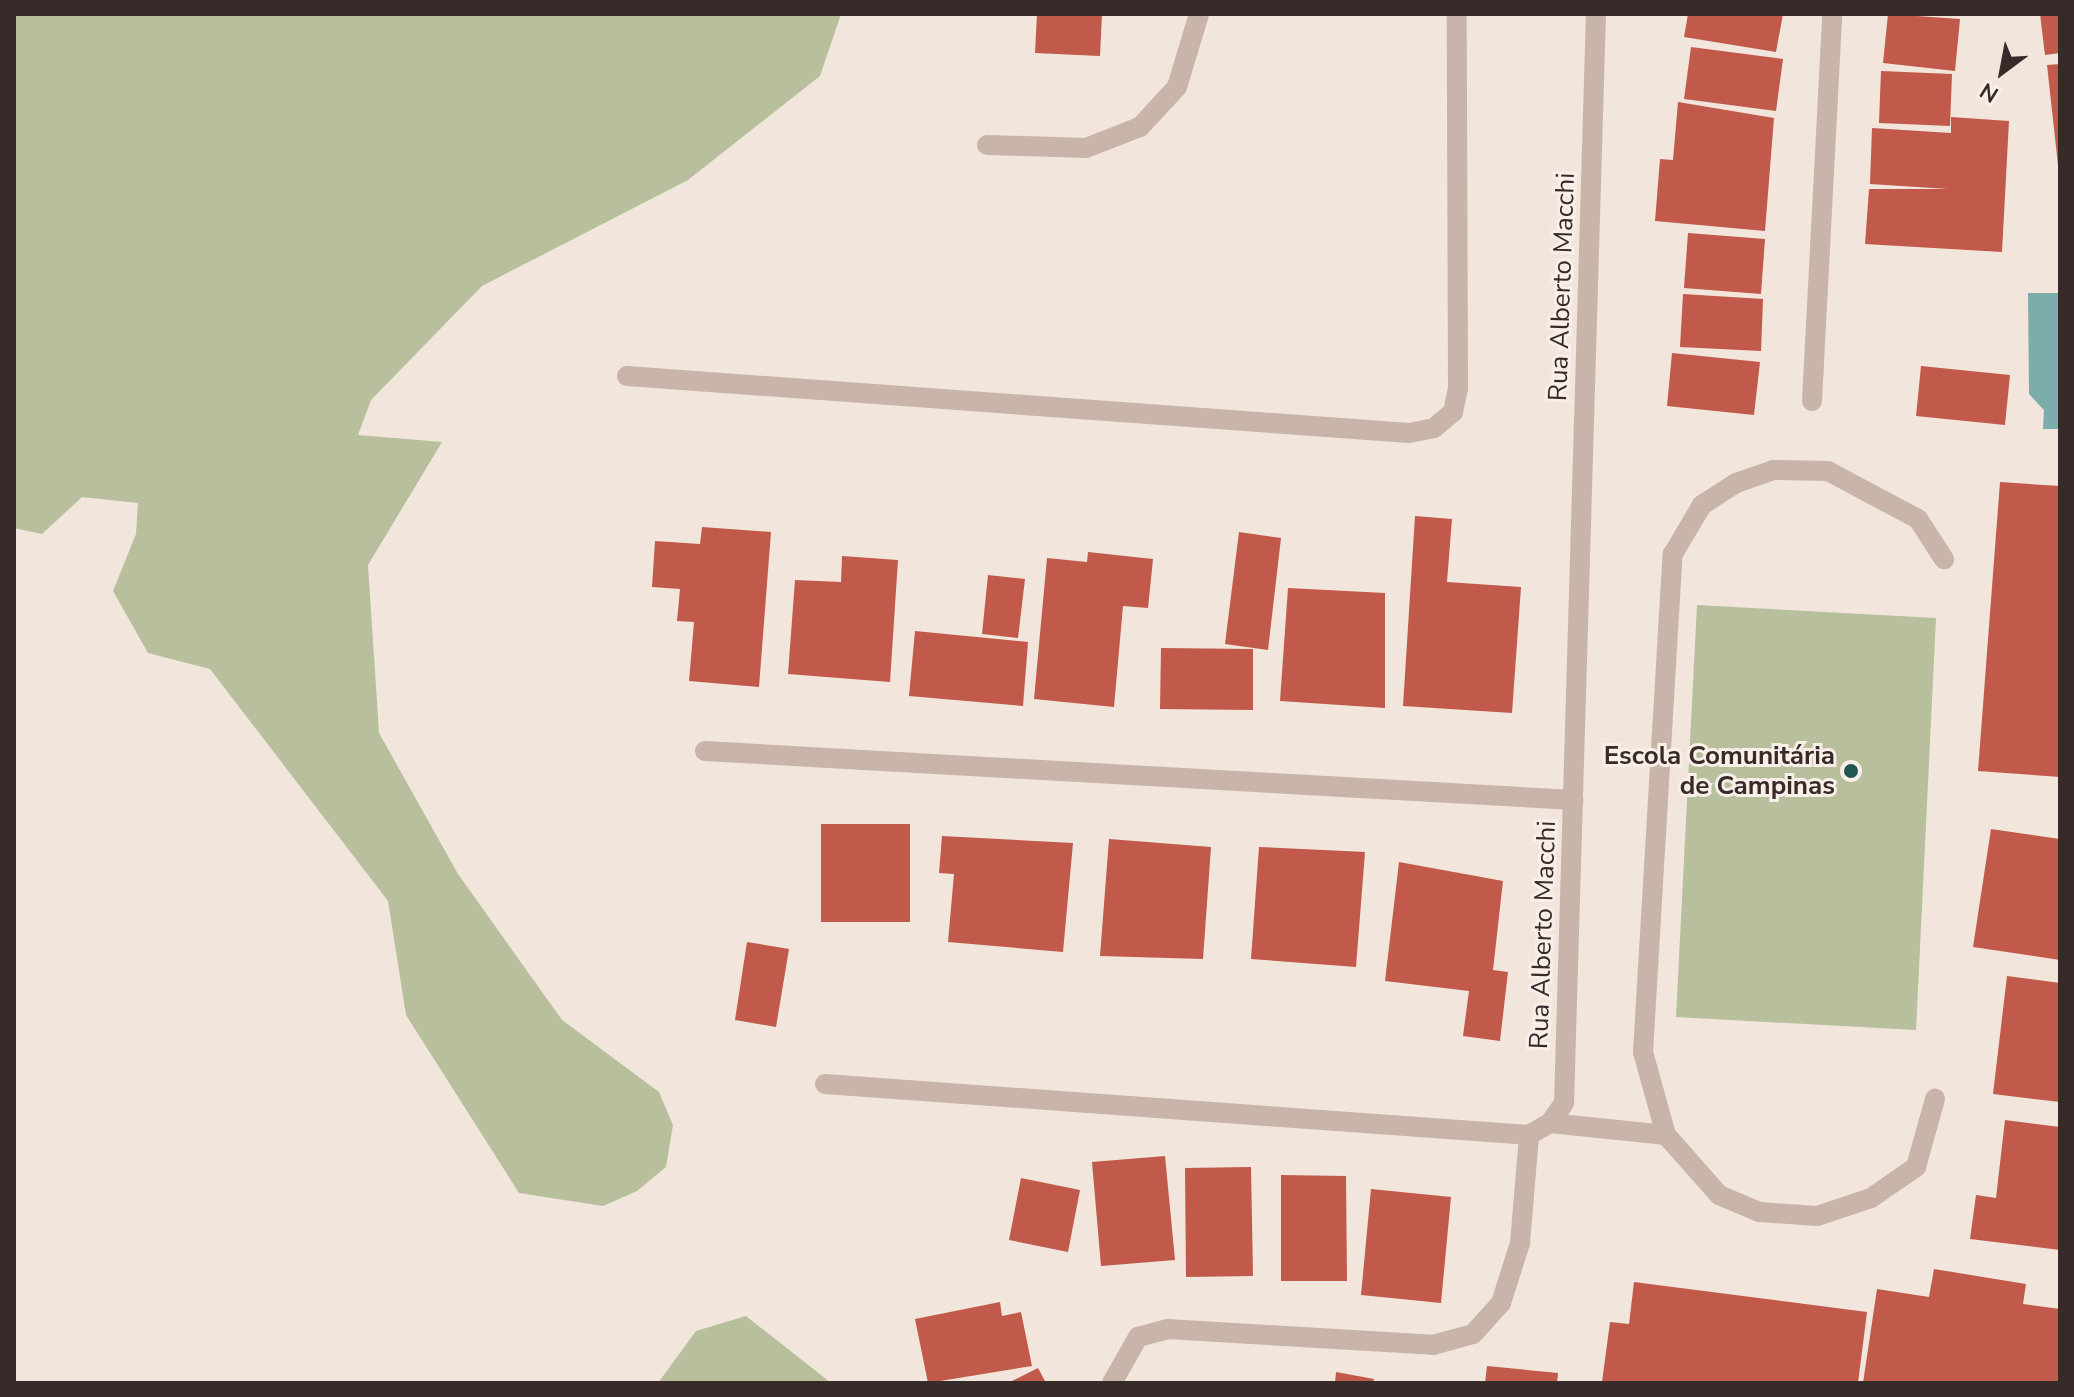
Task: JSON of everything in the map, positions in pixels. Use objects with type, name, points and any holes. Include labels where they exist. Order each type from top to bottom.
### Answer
[{"type":"street","points":[[987,145],[1086,148],[1140,127],[1177,87],[1199,14]]},
{"type":"street","points":[[627,376],[1409,433],[1434,428],[1453,412],[1458,389],[1457,14]]},
{"type":"street","name":"Rua Alberto Macchi","points":[[1550,1123],[1564,1103],[1596,14]]},
{"type":"street","points":[[1812,401],[1832,14]]},
{"type":"street","points":[[1935,1099],[1916,1167],[1871,1198],[1817,1216],[1759,1212],[1719,1195],[1666,1135],[1643,1052],[1673,554],[1702,505],[1736,483],[1773,470],[1828,471],[1918,519],[1944,559]]},
{"type":"street","points":[[705,751],[1574,800]]},
{"type":"street","points":[[825,1084],[1529,1135],[1550,1123],[1666,1135]]},
{"type":"street","points":[[1112,1383],[1138,1337],[1167,1329],[1433,1345],[1473,1334],[1501,1303],[1520,1243],[1529,1135]]},
{"type":"green space","points":[[14,14],[841,14],[820,76],[688,180],[482,286],[371,400],[358,435],[442,442],[368,565],[379,733],[458,874],[562,1020],[659,1092],[673,1125],[666,1167],[637,1191],[603,1206],[519,1193],[406,1015],[388,901],[210,669],[148,653],[113,591],[136,534],[138,503],[82,497],[42,534],[14,528]]},
{"type":"green space","points":[[1697,605],[1936,618],[1916,1030],[1676,1017]]},
{"type":"green space","points":[[746,1316],[831,1383],[658,1383],[696,1331]]},
{"type":"water","points":[[2028,293],[2060,293],[2060,429],[2043,429],[2044,410],[2029,394]]},
{"type":"building","points":[[1037,14],[1102,14],[1100,56],[1035,53]]},
{"type":"building","points":[[1688,14],[1783,14],[1776,52],[1684,37]]},
{"type":"building","points":[[1888,14],[1960,19],[1955,71],[1883,63]]},
{"type":"building","points":[[2040,14],[2060,14],[2060,53],[2045,55]]},
{"type":"building","points":[[1691,47],[1783,59],[1776,111],[1684,99]]},
{"type":"building","points":[[2060,64],[2060,165],[2058,165],[2047,65]]},
{"type":"building","points":[[1881,71],[1952,74],[1950,126],[1879,123]]},
{"type":"building","points":[[1678,102],[1774,118],[1765,231],[1655,221],[1660,159],[1673,160]]},
{"type":"building","points":[[1951,117],[2009,121],[2002,252],[1865,244],[1869,189],[1948,189],[1870,184],[1872,128],[1951,133]]},
{"type":"building","points":[[1688,233],[1765,239],[1761,294],[1684,288]]},
{"type":"building","points":[[1683,294],[1763,299],[1761,351],[1680,347]]},
{"type":"building","points":[[1672,353],[1760,362],[1754,415],[1667,406]]},
{"type":"building","points":[[1921,366],[2010,375],[2005,425],[1916,416]]},
{"type":"building","points":[[2000,482],[2060,486],[2060,777],[1978,771]]},
{"type":"building","points":[[1415,516],[1452,519],[1447,582],[1521,587],[1512,713],[1403,706]]},
{"type":"building","points":[[702,527],[771,532],[759,687],[689,681],[694,622],[677,621],[680,589],[652,587],[655,541],[700,544]]},
{"type":"building","points":[[1239,532],[1281,538],[1268,650],[1225,644]]},
{"type":"building","points":[[1088,552],[1153,559],[1148,608],[1123,606],[1114,707],[1034,699],[1047,558],[1087,562]]},
{"type":"building","points":[[842,556],[898,560],[890,682],[788,674],[795,580],[841,582]]},
{"type":"building","points":[[988,575],[1025,579],[1018,638],[982,634]]},
{"type":"building","points":[[1288,588],[1385,593],[1385,708],[1280,701]]},
{"type":"building","points":[[915,631],[1028,642],[1023,706],[909,696]]},
{"type":"building","points":[[1161,648],[1253,649],[1253,710],[1160,709]]},
{"type":"building","points":[[821,824],[910,824],[910,922],[821,922]]},
{"type":"building","points":[[1991,829],[2060,839],[2060,960],[1973,947]]},
{"type":"building","points":[[942,836],[1073,843],[1063,952],[948,942],[954,874],[939,873]]},
{"type":"building","points":[[1109,839],[1211,847],[1203,959],[1100,956]]},
{"type":"building","points":[[1259,847],[1365,852],[1356,967],[1251,959]]},
{"type":"building","points":[[1399,862],[1503,881],[1493,970],[1508,972],[1500,1041],[1463,1036],[1469,991],[1385,981]]},
{"type":"building","points":[[747,942],[789,949],[776,1027],[735,1020]]},
{"type":"building","points":[[2007,976],[2060,983],[2060,1102],[1993,1094]]},
{"type":"building","points":[[2005,1120],[2060,1127],[2060,1250],[1970,1239],[1976,1195],[1996,1198]]},
{"type":"building","points":[[1165,1156],[1175,1260],[1101,1266],[1092,1162]]},
{"type":"building","points":[[1251,1167],[1253,1276],[1186,1277],[1185,1168]]},
{"type":"building","points":[[1281,1175],[1346,1176],[1347,1281],[1281,1281]]},
{"type":"building","points":[[1021,1178],[1080,1190],[1068,1252],[1009,1240]]},
{"type":"building","points":[[1371,1189],[1451,1197],[1441,1303],[1361,1295]]},
{"type":"building","points":[[1934,1269],[2026,1284],[2023,1304],[2060,1309],[2060,1383],[1863,1383],[1877,1289],[1929,1297]]},
{"type":"building","points":[[1634,1282],[1867,1312],[1858,1383],[1602,1382],[1610,1322],[1629,1324]]},
{"type":"building","points":[[1000,1302],[1002,1316],[1021,1312],[1032,1366],[928,1383],[915,1319]]},
{"type":"building","points":[[1487,1366],[1558,1373],[1557,1383],[1485,1383]]},
{"type":"building","points":[[1038,1368],[1046,1383],[1008,1383]]},
{"type":"building","points":[[1336,1372],[1374,1379],[1373,1383],[1335,1383]]},
{"type":"place","name":"Escola Comunitária de Campinas","points":[[1851,771]]}]
